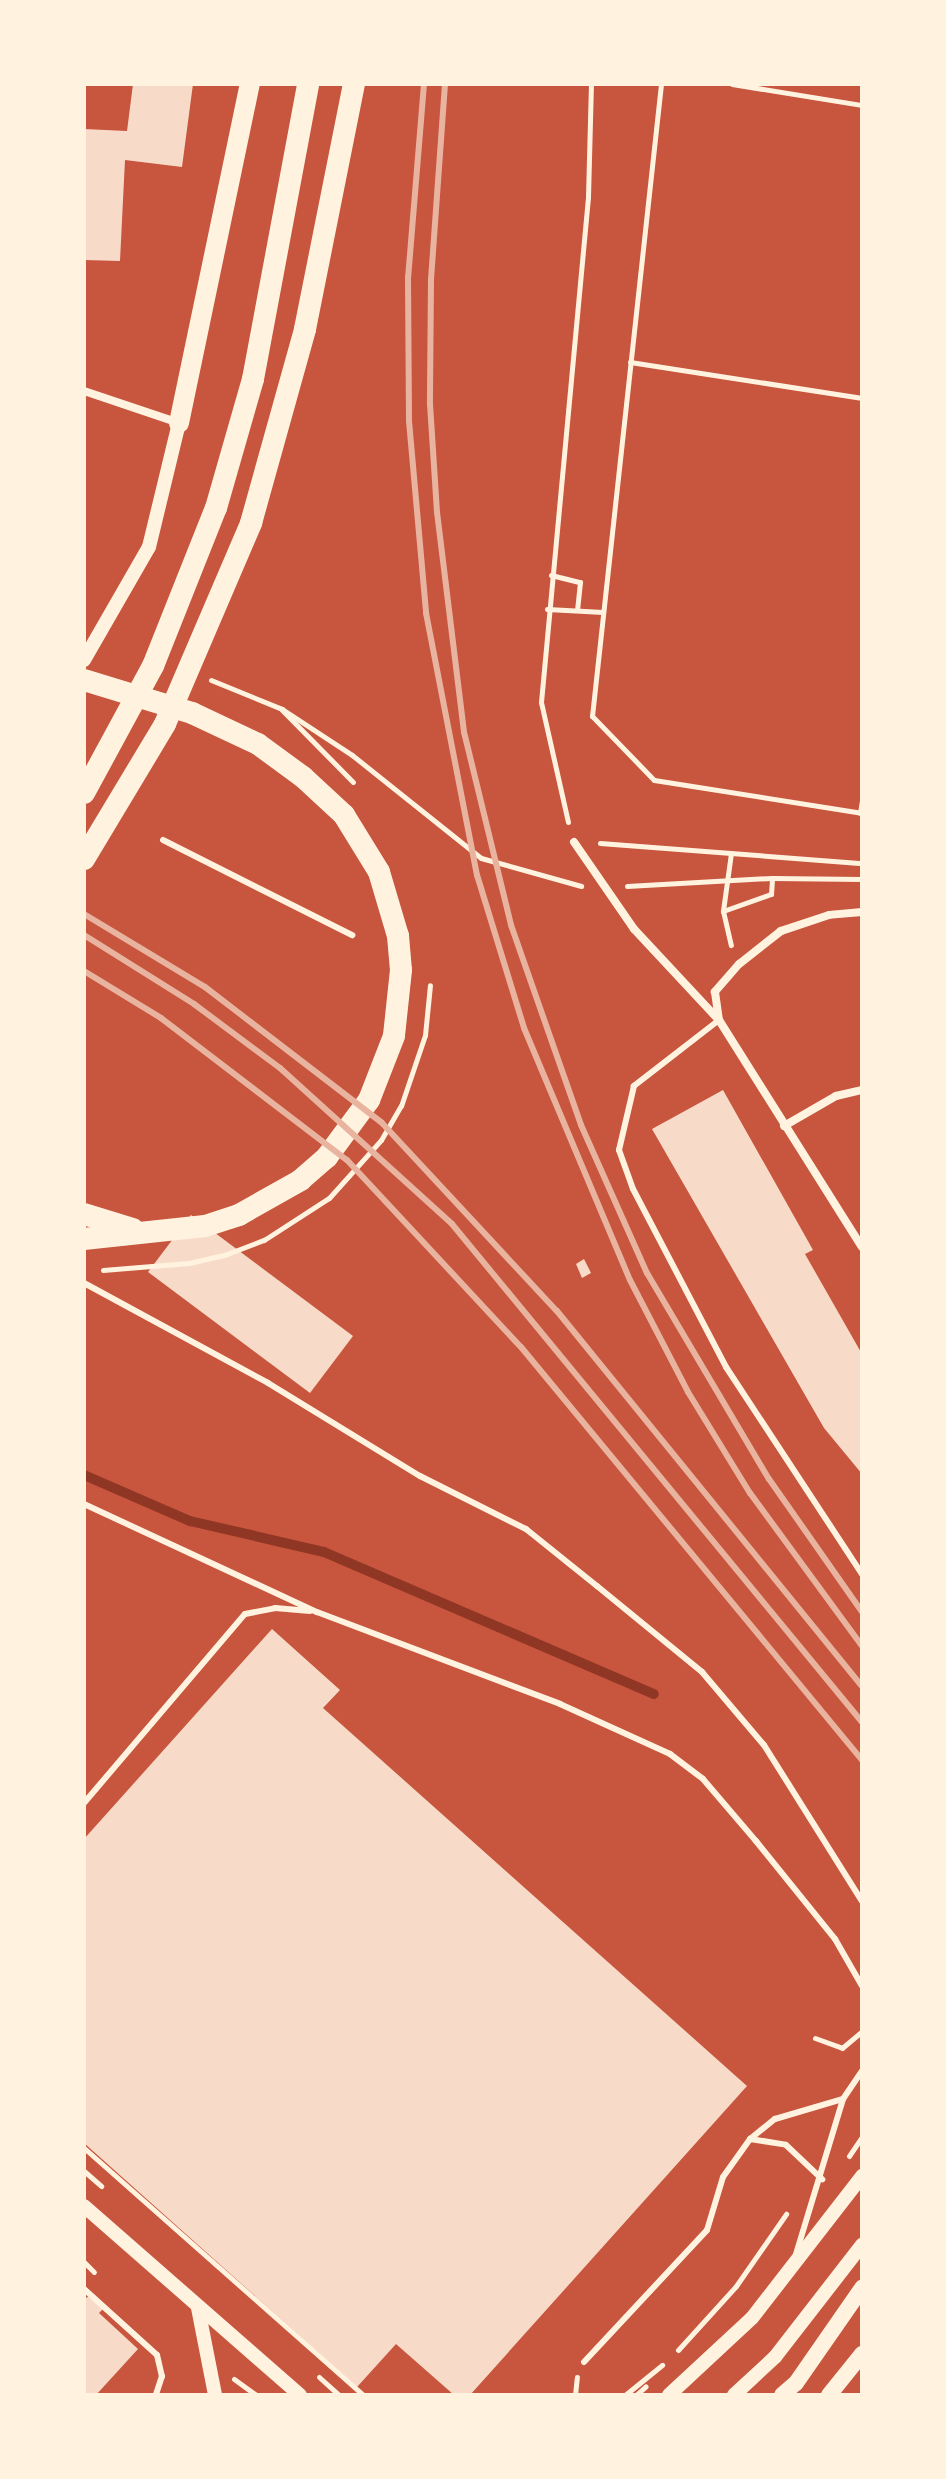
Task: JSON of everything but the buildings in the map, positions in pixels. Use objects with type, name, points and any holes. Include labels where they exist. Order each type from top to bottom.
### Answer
[{"type":"highway","points":[[84,793],[153,666],[187,588],[241,427],[308,84]]},
{"type":"highway","points":[[84,859],[125,795],[185,681],[235,569],[305,329],[354,84]]},
{"type":"highway","points":[[84,680],[192,713],[258,744],[344,815],[379,872],[398,936],[400,1003],[384,1068],[350,1130],[301,1180],[239,1215],[170,1232],[84,1239]]},
{"type":"highway","points":[[84,1214],[117,1226],[170,1232]]},
{"type":"main road","points":[[179,423],[250,84]]},
{"type":"main road","points":[[782,2395],[796,2383],[862,2288]]},
{"type":"main road","points":[[829,2395],[862,2354]]},
{"type":"street","points":[[84,391],[179,423],[149,547],[84,660]]},
{"type":"street","points":[[574,842],[634,929],[719,1020],[862,1247]]},
{"type":"street","points":[[719,1020],[715,992],[739,964],[781,931],[829,915],[862,912]]},
{"type":"street","points":[[784,1126],[836,1096],[862,1090]]},
{"type":"street","points":[[669,2395],[752,2318],[862,2176]]},
{"type":"street","points":[[84,2206],[300,2395]]},
{"type":"street","points":[[734,2395],[775,2357],[862,2245]]},
{"type":"street","points":[[198,2307],[214,2369],[215,2395]]},
{"type":"lane","points":[[163,840],[352,935]]},
{"type":"lane","points":[[719,1020],[634,1086],[619,1150],[633,1189],[726,1367],[862,1574]]},
{"type":"lane","points":[[84,1283],[268,1383],[420,1476],[526,1529],[586,1576],[702,1672],[764,1745],[862,1901]]},
{"type":"lane","points":[[84,1504],[317,1612],[560,1704],[670,1754],[703,1779],[765,1851],[835,1939],[862,1986]]},
{"type":"lane","points":[[84,1803],[158,1712],[245,1614],[275,1608],[317,1612]]},
{"type":"lane","points":[[792,2265],[822,2179],[843,2099],[862,2071]]},
{"type":"lane","points":[[584,2362],[707,2230],[723,2177],[750,2139],[775,2119],[843,2099]]},
{"type":"lane","points":[[750,2139],[786,2145],[822,2179]]},
{"type":"lane","points":[[84,2289],[157,2355],[162,2376],[156,2395]]},
{"type":"path","points":[[591,84],[588,197],[547,609],[541,702],[552,766],[574,842],[862,863]]},
{"type":"path","points":[[661,84],[592,716],[654,780],[861,813],[862,801]]},
{"type":"path","points":[[732,84],[862,105]]},
{"type":"path","points":[[629,362],[862,398]]},
{"type":"path","points":[[551,575],[580,582],[577,610]]},
{"type":"path","points":[[547,609],[603,612]]},
{"type":"path","points":[[204,678],[282,709],[373,773]]},
{"type":"path","points":[[282,709],[357,787]]},
{"type":"path","points":[[731,853],[723,911],[724,928],[739,964]]},
{"type":"path","points":[[723,911],[771,894],[772,878]]},
{"type":"path","points":[[97,1270],[189,1263],[227,1254],[287,1227],[329,1198],[366,1160],[401,1106],[425,1035],[430,976]]},
{"type":"path","points":[[815,2038],[842,2048],[862,2031]]},
{"type":"path","points":[[84,2148],[363,2395]]},
{"type":"path","points":[[625,2395],[673,2356],[736,2286],[790,2208],[822,2179]]},
{"type":"path","points":[[679,2359],[743,2289],[789,2227]]},
{"type":"path","points":[[636,2395],[668,2368]]},
{"type":"waterway","points":[[84,1475],[190,1521],[324,1552],[654,1694]]},
{"type":"railway","points":[[424,84],[408,277],[409,421],[426,613],[477,875],[524,1028],[630,1280],[688,1392],[750,1493],[862,1646]]},
{"type":"railway","points":[[445,84],[431,280],[430,404],[437,512],[464,732],[511,925],[581,1125],[647,1273],[769,1479],[862,1612]]},
{"type":"railway","points":[[84,914],[205,987],[382,1123],[557,1311],[862,1686]]},
{"type":"railway","points":[[84,935],[194,1004],[280,1068],[452,1224],[862,1722]]},
{"type":"railway","points":[[84,971],[161,1018],[347,1160],[521,1347],[862,1760]]}]
